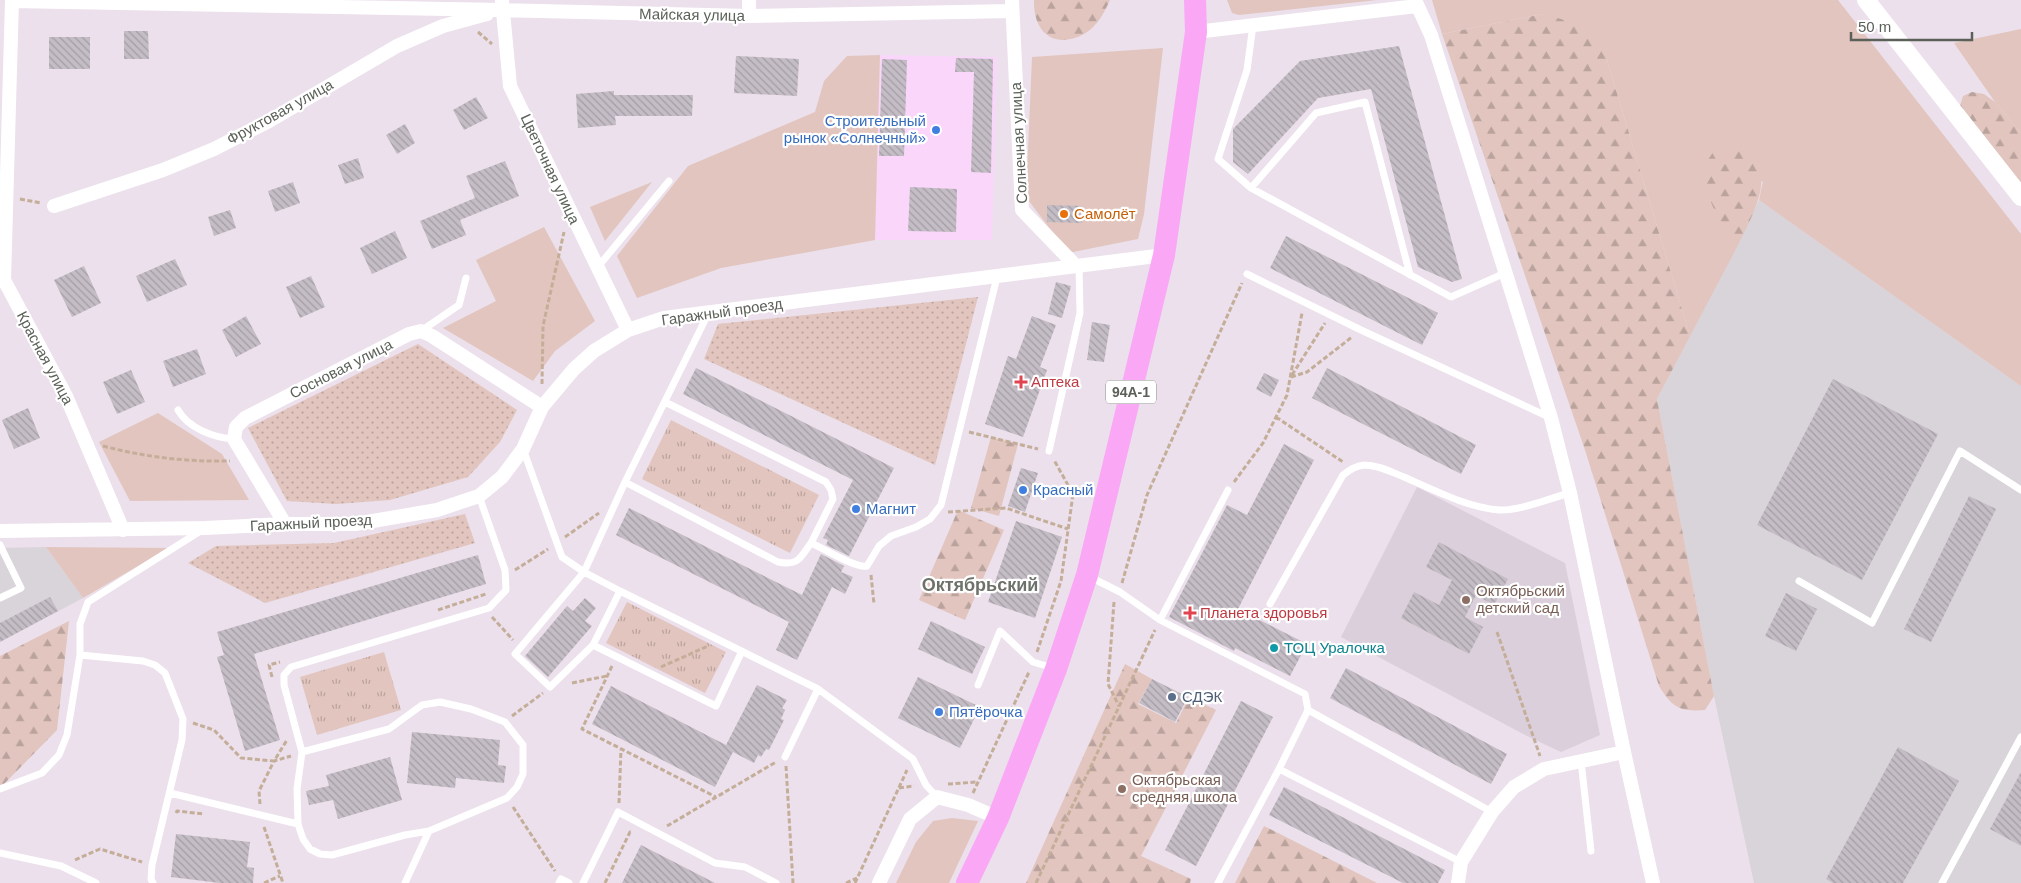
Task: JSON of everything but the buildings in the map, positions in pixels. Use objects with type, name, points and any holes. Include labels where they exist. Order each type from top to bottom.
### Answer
[{"type":"main road","name":"94А-1","points":[[967,883],[998,818],[1056,669],[1087,575],[1164,255],[1196,32],[1195,0]]},
{"type":"street","name":"Майская улица","points":[[12,0],[502,5],[748,16],[1012,5]]},
{"type":"street","name":"Красная улица","points":[[12,0],[6,196],[3,224],[4,280],[66,396],[123,530]]},
{"type":"street","points":[[748,16],[749,0]]},
{"type":"street","points":[[1866,0],[2021,197]]},
{"type":"street","points":[[1196,32],[1253,26],[1416,3],[1431,35],[1551,418],[1570,493],[1653,883]]},
{"type":"street","name":"Фруктовая улица","points":[[54,206],[163,170],[214,149],[269,121],[397,46],[443,26],[502,5]]},
{"type":"street","name":"Цветочная улица","points":[[502,5],[510,86],[628,330]]},
{"type":"street","name":"Солнечная улица","points":[[1012,5],[1022,210],[1077,265]]},
{"type":"street","name":"Гаражный проезд","points":[[0,531],[355,524],[437,510],[479,496],[502,477],[523,449],[542,407],[594,351],[628,330],[664,318],[708,314],[1164,255]]},
{"type":"street","points":[[421,331],[432,336],[542,407]]},
{"type":"street","name":"Сосновая улица","points":[[234,439],[236,427],[245,418],[409,334],[421,331]]},
{"type":"street","points":[[234,439],[285,524]]},
{"type":"street","points":[[1458,883],[1461,862],[1492,812],[1514,786],[1544,769],[1624,752]]},
{"type":"street","points":[[879,883],[910,820],[936,797],[968,805],[998,818]]},
{"type":"lane","points":[[1253,26],[1247,70],[1218,159],[1251,188],[1451,297],[1506,273]]},
{"type":"lane","points":[[1251,188],[1316,113],[1365,102],[1410,275]]},
{"type":"lane","points":[[597,268],[669,181]]},
{"type":"lane","points":[[1049,451],[1080,313],[1077,265]]},
{"type":"lane","points":[[1247,274],[1361,330],[1551,418]]},
{"type":"lane","points":[[811,543],[864,567],[870,563],[879,546],[891,536],[916,527],[930,519],[941,505],[997,276]]},
{"type":"lane","points":[[421,331],[459,305],[466,278]]},
{"type":"lane","points":[[620,591],[593,644],[550,687],[515,654],[584,572],[708,314]]},
{"type":"lane","points":[[626,482],[778,562],[790,564],[799,560],[811,543],[833,499],[831,490],[826,482],[665,402]]},
{"type":"lane","points":[[178,410],[184,420],[219,438],[234,439]]},
{"type":"lane","points":[[523,449],[562,557],[584,572],[620,591],[818,689],[913,759],[926,785],[936,797]]},
{"type":"lane","points":[[1799,581],[1872,623],[1960,452],[2021,490]]},
{"type":"lane","points":[[1270,604],[1343,475],[1352,468],[1363,465],[1378,467],[1450,497],[1500,510],[1521,507],[1570,493]]},
{"type":"lane","points":[[1160,620],[1228,490]]},
{"type":"lane","points":[[302,752],[389,729],[422,705],[440,702],[464,707],[505,722],[523,745],[523,774],[516,787],[507,798],[429,831],[405,835],[332,855],[320,854],[310,849],[303,839],[298,824],[297,789],[302,752],[284,685],[284,675],[291,667],[489,608],[506,590],[506,577],[479,496]]},
{"type":"lane","points":[[0,789],[42,773],[59,755],[67,735],[80,655],[80,624],[88,602],[205,528]]},
{"type":"lane","points":[[0,545],[21,588],[0,598]]},
{"type":"lane","points":[[1087,575],[1120,592],[1160,620],[1305,694],[1308,710],[1279,769],[1218,883]]},
{"type":"lane","points":[[978,685],[1000,631],[1033,662],[1056,669]]},
{"type":"lane","points":[[593,644],[716,706],[742,651]]},
{"type":"lane","points":[[80,655],[143,661],[155,665],[165,672],[183,719],[182,740],[152,865],[151,879],[153,883]]},
{"type":"lane","points":[[785,757],[818,689]]},
{"type":"lane","points":[[1308,710],[1492,812]]},
{"type":"lane","points":[[1942,883],[2021,737]]},
{"type":"lane","points":[[1581,761],[1591,851]]},
{"type":"lane","points":[[1279,769],[1461,862]]},
{"type":"lane","points":[[170,793],[298,824]]},
{"type":"lane","points":[[583,883],[618,812],[715,863],[745,867],[776,883]]},
{"type":"lane","points":[[405,883],[429,831]]},
{"type":"lane","points":[[0,853],[61,866],[96,883]]},
{"type":"lane","points":[[560,881],[569,883]]},
{"type":"path","points":[[6,196],[54,206]]},
{"type":"path","points":[[542,407],[543,326],[569,210]]},
{"type":"path","points":[[1120,592],[1147,495],[1247,274]]},
{"type":"path","points":[[1228,490],[1263,443],[1288,395],[1304,302]]},
{"type":"path","points":[[1291,377],[1330,315]]},
{"type":"path","points":[[1291,377],[1307,372],[1361,330]]},
{"type":"path","points":[[1276,417],[1352,468]]},
{"type":"path","points":[[959,430],[1049,451],[1073,494],[1061,581],[1033,662],[968,805]]},
{"type":"path","points":[[86,442],[149,457],[194,462],[246,461]]},
{"type":"path","points":[[506,577],[557,543],[618,498]]},
{"type":"path","points":[[935,513],[1006,508],[1068,529]]},
{"type":"path","points":[[870,563],[874,604]]},
{"type":"path","points":[[1115,598],[1108,684],[1119,706]]},
{"type":"path","points":[[484,609],[521,647]]},
{"type":"path","points":[[1036,883],[1160,620]]},
{"type":"path","points":[[1496,632],[1544,769]]},
{"type":"path","points":[[649,673],[721,640]]},
{"type":"path","points":[[627,662],[612,665],[582,729],[716,797]]},
{"type":"path","points":[[183,719],[214,730],[241,758],[274,761],[302,752]]},
{"type":"path","points":[[282,883],[260,815],[259,791],[274,761],[296,727]]},
{"type":"path","points":[[618,812],[621,749]]},
{"type":"path","points":[[605,883],[630,832],[656,832],[785,757],[793,883]]},
{"type":"path","points":[[855,883],[913,759]]},
{"type":"path","points":[[507,798],[560,881]]},
{"type":"path","points":[[174,818],[177,812],[206,815]]},
{"type":"path","points":[[61,866],[100,849],[152,865]]},
{"type":"path","points":[[264,883],[280,876]]},
{"type":"path","points":[[846,883],[857,878]]},
{"type":"shaded area","name":"Строительный рынок «Солнечный»","points":[[880,55],[997,57],[992,240],[875,240]]},
{"type":"shaded area","points":[[1759,200],[2021,386],[2021,883],[1754,883],[1714,696],[1657,399]]},
{"type":"shaded area","name":"Октябрьский детский сад","points":[[1417,487],[1565,563],[1600,735],[1561,752],[1527,736],[1341,637]]},
{"type":"shaded area","points":[[46,547],[83,598],[0,642],[0,548]]},
{"type":"green space","points":[[1034,0],[1110,0],[1103,15],[1093,28],[1084,34],[1063,40],[1047,35],[1041,29],[1037,21]]},
{"type":"green space","points":[[1227,0],[1377,0],[1239,15],[1232,13]]},
{"type":"green space","points":[[1432,0],[1838,0],[2021,234],[2021,386],[1759,200],[1763,181],[1710,200],[1737,247],[1690,336],[1607,60],[1543,14],[1442,34]]},
{"type":"green space","points":[[1543,14],[1565,20],[1581,28],[1595,41],[1607,60],[1690,336],[1657,399],[1714,696],[1705,710],[1689,710],[1677,707],[1668,699],[1659,686],[1585,450],[1442,34]]},
{"type":"green space","points":[[2021,29],[2021,133],[1995,102],[1954,43]]},
{"type":"green space","points":[[1163,48],[1144,214],[1138,239],[1068,253],[1026,197],[1032,57]]},
{"type":"green space","points":[[880,55],[875,240],[721,268],[637,298],[617,256],[688,166],[815,112],[824,81],[847,56]]},
{"type":"green space","points":[[1972,92],[1984,94],[1995,102],[2021,133],[2021,189],[1964,118],[1960,106],[1963,96]]},
{"type":"green space","points":[[1724,148],[1744,153],[1756,162],[1761,174],[1761,188],[1757,203],[1737,247],[1719,218],[1706,186],[1707,161],[1713,152]]},
{"type":"green space","points":[[652,182],[605,241],[590,207]]},
{"type":"green space","points":[[544,227],[595,321],[555,351],[533,381],[443,328],[496,301],[476,260]]},
{"type":"green space","points":[[978,297],[935,465],[704,359],[718,324]]},
{"type":"green space","points":[[418,344],[517,410],[500,442],[468,477],[390,500],[336,504],[287,501],[248,428]]},
{"type":"green space","points":[[158,413],[222,454],[249,500],[130,501],[99,442]]},
{"type":"green space","points":[[671,420],[819,495],[790,553],[642,479]]},
{"type":"green space","points":[[991,437],[1018,444],[999,516],[971,508]]},
{"type":"green space","points":[[958,510],[1004,530],[965,620],[919,600]]},
{"type":"green space","points":[[465,514],[475,543],[265,603],[188,563],[216,546],[334,543]]},
{"type":"green space","points":[[46,547],[169,548],[83,598]]},
{"type":"green space","points":[[627,602],[726,652],[705,693],[606,643]]},
{"type":"green space","points":[[69,621],[57,730],[4,784],[0,785],[0,656]]},
{"type":"green space","points":[[384,652],[401,710],[317,735],[300,677]]},
{"type":"green space","name":"Октябрьская средняя школа","points":[[1125,664],[1152,679],[1138,704],[1176,723],[1189,697],[1216,710],[1141,856],[1191,879],[1190,883],[1026,883]]},
{"type":"green space","points":[[952,818],[978,821],[949,883],[896,883],[916,842],[933,821]]},
{"type":"green space","name":"Октябрьская средняя школа","points":[[1264,826],[1377,883],[1235,883]]},
{"type":"place","name":"Строительный рынок «Солнечный»","points":[[936,130]]},
{"type":"place","name":"Самолёт","points":[[1064,214]]},
{"type":"place","name":"Аптека","points":[[1021,382]]},
{"type":"place","name":"Красный","points":[[1023,490]]},
{"type":"place","name":"Магнит","points":[[856,509]]},
{"type":"place","name":"Октябрьский детский сад","points":[[1466,600]]},
{"type":"place","name":"Планета здоровья","points":[[1190,613]]},
{"type":"place","name":"ТОЦ Уралочка","points":[[1274,648]]},
{"type":"place","name":"СДЭК","points":[[1172,697]]},
{"type":"place","name":"Пятёрочка","points":[[939,712]]},
{"type":"place","name":"Октябрьская средняя школа","points":[[1122,789]]},
{"type":"district","name":"Октябрьский","points":[[980,585]]}]
